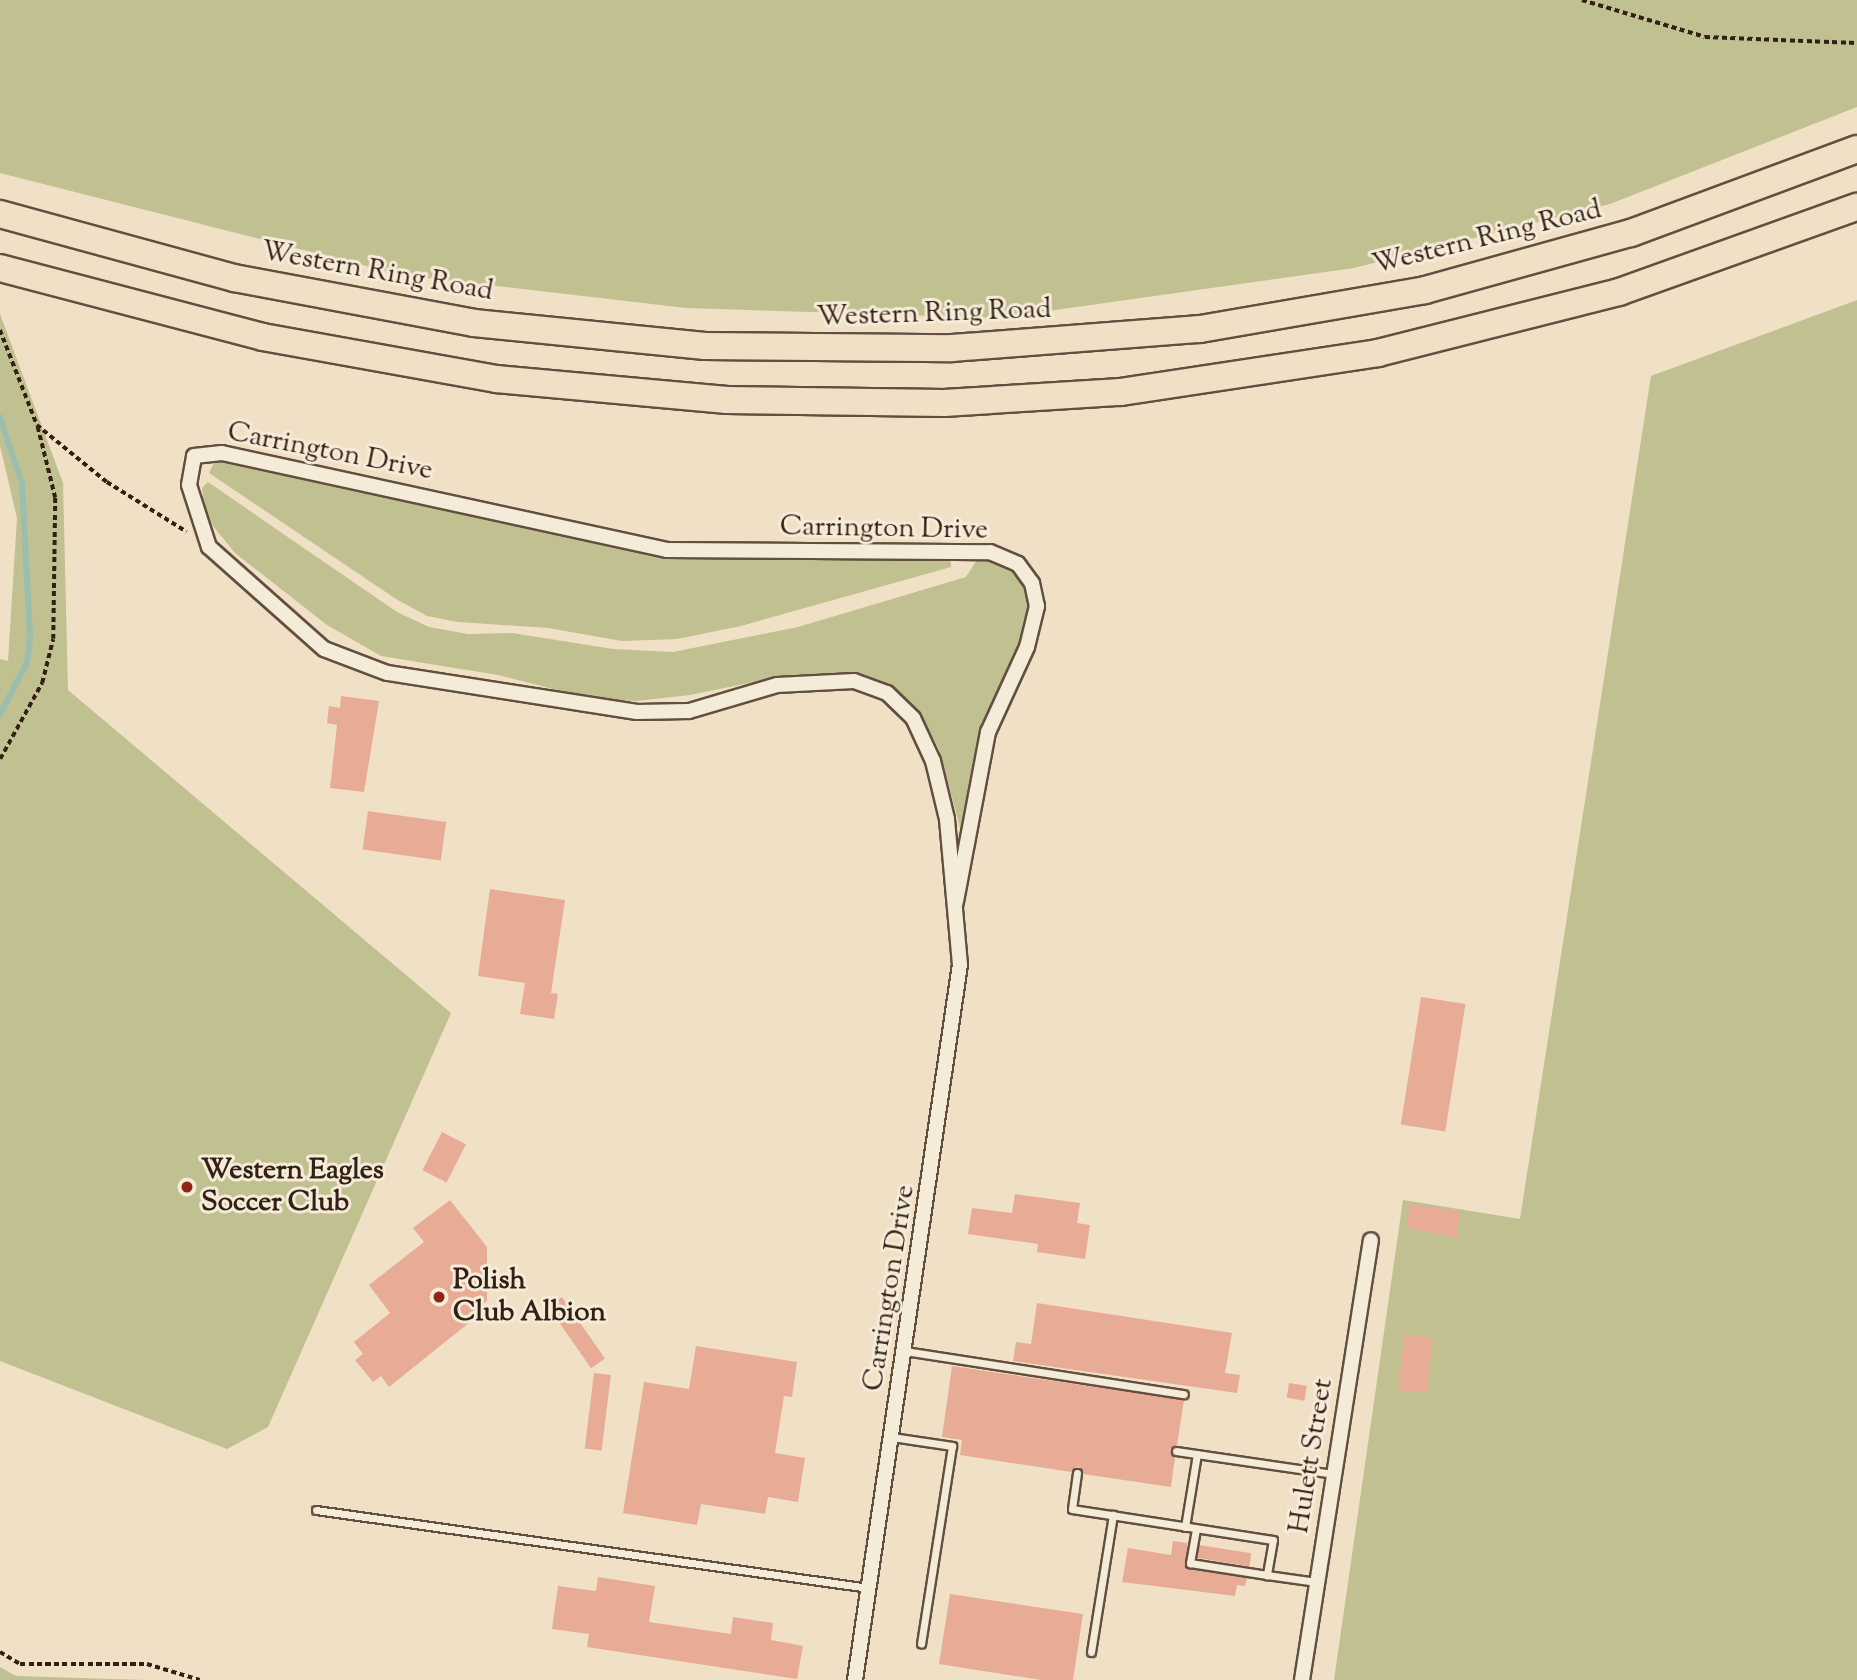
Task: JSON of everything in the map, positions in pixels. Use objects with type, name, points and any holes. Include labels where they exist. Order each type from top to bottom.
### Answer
[{"type":"highway","name":"Western Ring Road","points":[[1,214],[234,278],[462,321],[705,346],[953,348],[1200,329],[1425,290],[1631,233],[1857,149]]},
{"type":"highway","points":[[12,272],[263,337],[496,379],[727,400],[944,403],[1133,390],[1378,353],[1619,292],[1857,207]]},
{"type":"street","name":"Carrington Drive","points":[[855,1680],[955,1016],[960,965],[947,818],[933,761],[913,718],[887,694],[854,681],[820,680],[777,685],[689,711],[637,712],[387,673],[324,649],[209,547],[189,485],[194,456],[222,453],[667,550],[990,552],[1018,564],[1032,583],[1037,606],[1027,647],[988,732],[956,902]]},
{"type":"street","name":"Hulett Street","points":[[1302,1680],[1371,1240]]},
{"type":"lane","points":[[905,1351],[1184,1394]]},
{"type":"lane","points":[[892,1437],[952,1446],[921,1644]]},
{"type":"lane","points":[[1176,1451],[1334,1474]]},
{"type":"lane","points":[[1185,1527],[1196,1454]]},
{"type":"lane","points":[[1077,1473],[1072,1509],[1273,1540],[1267,1575]]},
{"type":"lane","points":[[316,1510],[870,1588]]},
{"type":"lane","points":[[1091,1652],[1112,1515]]},
{"type":"lane","points":[[1196,1528],[1190,1563],[1317,1582]]},
{"type":"path","points":[[1582,0],[1705,37],[1857,43]]},
{"type":"path","points":[[0,330],[37,425],[55,498],[53,639],[42,683],[0,759]]},
{"type":"path","points":[[37,425],[107,482],[209,547]]},
{"type":"path","points":[[0,1652],[20,1664],[147,1664],[200,1680]]},
{"type":"shaded area","points":[[0,0],[1857,0],[1857,107],[1610,204],[1354,268],[998,318],[686,308],[402,275],[0,173]]},
{"type":"shaded area","points":[[1857,300],[1857,1680],[1334,1680],[1403,1200],[1520,1219],[1651,376]]},
{"type":"shaded area","name":"Western Eagles Soccer Club","points":[[0,314],[63,483],[68,690],[451,1013],[268,1427],[227,1449],[0,1361],[0,659],[8,661],[17,518],[0,446]]},
{"type":"shaded area","points":[[255,460],[621,542],[950,552],[951,567],[741,626],[677,639],[622,641],[548,628],[458,622],[427,616],[396,599],[209,473],[215,461]]},
{"type":"shaded area","points":[[208,482],[397,612],[429,627],[468,634],[512,633],[613,649],[673,652],[798,627],[966,577],[980,555],[1018,564],[1037,606],[988,732],[970,826],[961,831],[939,749],[923,719],[903,699],[871,679],[837,673],[788,675],[690,695],[636,701],[592,699],[498,675],[381,656],[327,625],[235,553],[213,526],[204,503],[202,488]]},
{"type":"shaded area","points":[[0,1667],[16,1676],[147,1680],[0,1680]]},
{"type":"building","points":[[341,696],[379,701],[364,792],[330,788],[337,725],[327,723],[329,706],[340,708]]},
{"type":"building","points":[[368,811],[446,822],[441,861],[363,850]]},
{"type":"building","points":[[490,889],[565,900],[551,993],[558,994],[554,1019],[520,1014],[525,983],[478,976]]},
{"type":"building","points":[[1421,997],[1465,1004],[1445,1131],[1401,1124]]},
{"type":"building","points":[[442,1132],[466,1144],[447,1183],[422,1170]]},
{"type":"building","points":[[1015,1194],[1080,1203],[1077,1223],[1090,1225],[1085,1259],[1037,1252],[1038,1244],[968,1234],[972,1208],[1012,1213]]},
{"type":"building","name":"Polish Club Albion","points":[[450,1200],[487,1247],[487,1301],[471,1313],[475,1318],[389,1387],[381,1376],[373,1382],[355,1360],[363,1354],[354,1342],[390,1313],[369,1285],[424,1242],[413,1228]]},
{"type":"building","points":[[1410,1204],[1460,1211],[1457,1238],[1407,1227]]},
{"type":"building","points":[[562,1297],[605,1358],[591,1368],[548,1307]]},
{"type":"building","points":[[1037,1303],[1232,1333],[1225,1373],[1240,1375],[1237,1393],[1013,1361],[1016,1342],[1031,1344]]},
{"type":"building","points":[[1404,1335],[1433,1338],[1427,1393],[1398,1390]]},
{"type":"building","points":[[696,1346],[797,1362],[792,1397],[784,1396],[775,1453],[805,1458],[798,1502],[768,1497],[765,1514],[701,1504],[697,1525],[623,1513],[644,1382],[689,1389]]},
{"type":"building","points":[[952,1366],[1184,1400],[1177,1445],[1170,1449],[1175,1457],[1171,1487],[1083,1474],[1079,1467],[1071,1472],[960,1455],[962,1440],[942,1437]]},
{"type":"building","points":[[594,1373],[611,1375],[602,1451],[585,1448]]},
{"type":"building","points":[[1289,1383],[1307,1386],[1304,1401],[1287,1398]]},
{"type":"building","points":[[1173,1541],[1187,1543],[1187,1568],[1247,1578],[1245,1586],[1237,1585],[1235,1596],[1122,1582],[1128,1548],[1171,1555]]},
{"type":"building","points":[[1199,1545],[1251,1553],[1249,1566],[1197,1558]]},
{"type":"building","points":[[598,1577],[655,1586],[649,1622],[731,1634],[733,1617],[773,1623],[771,1640],[803,1646],[797,1679],[587,1647],[589,1634],[552,1629],[558,1586],[596,1591]]},
{"type":"building","points":[[950,1594],[1083,1614],[1073,1680],[1041,1680],[939,1664]]},
{"type":"waterway","points":[[0,417],[22,484],[30,639],[27,663],[0,714]]},
{"type":"place","name":"Western Eagles Soccer Club","points":[[187,1187]]},
{"type":"place","name":"Polish Club Albion","points":[[439,1297]]}]
